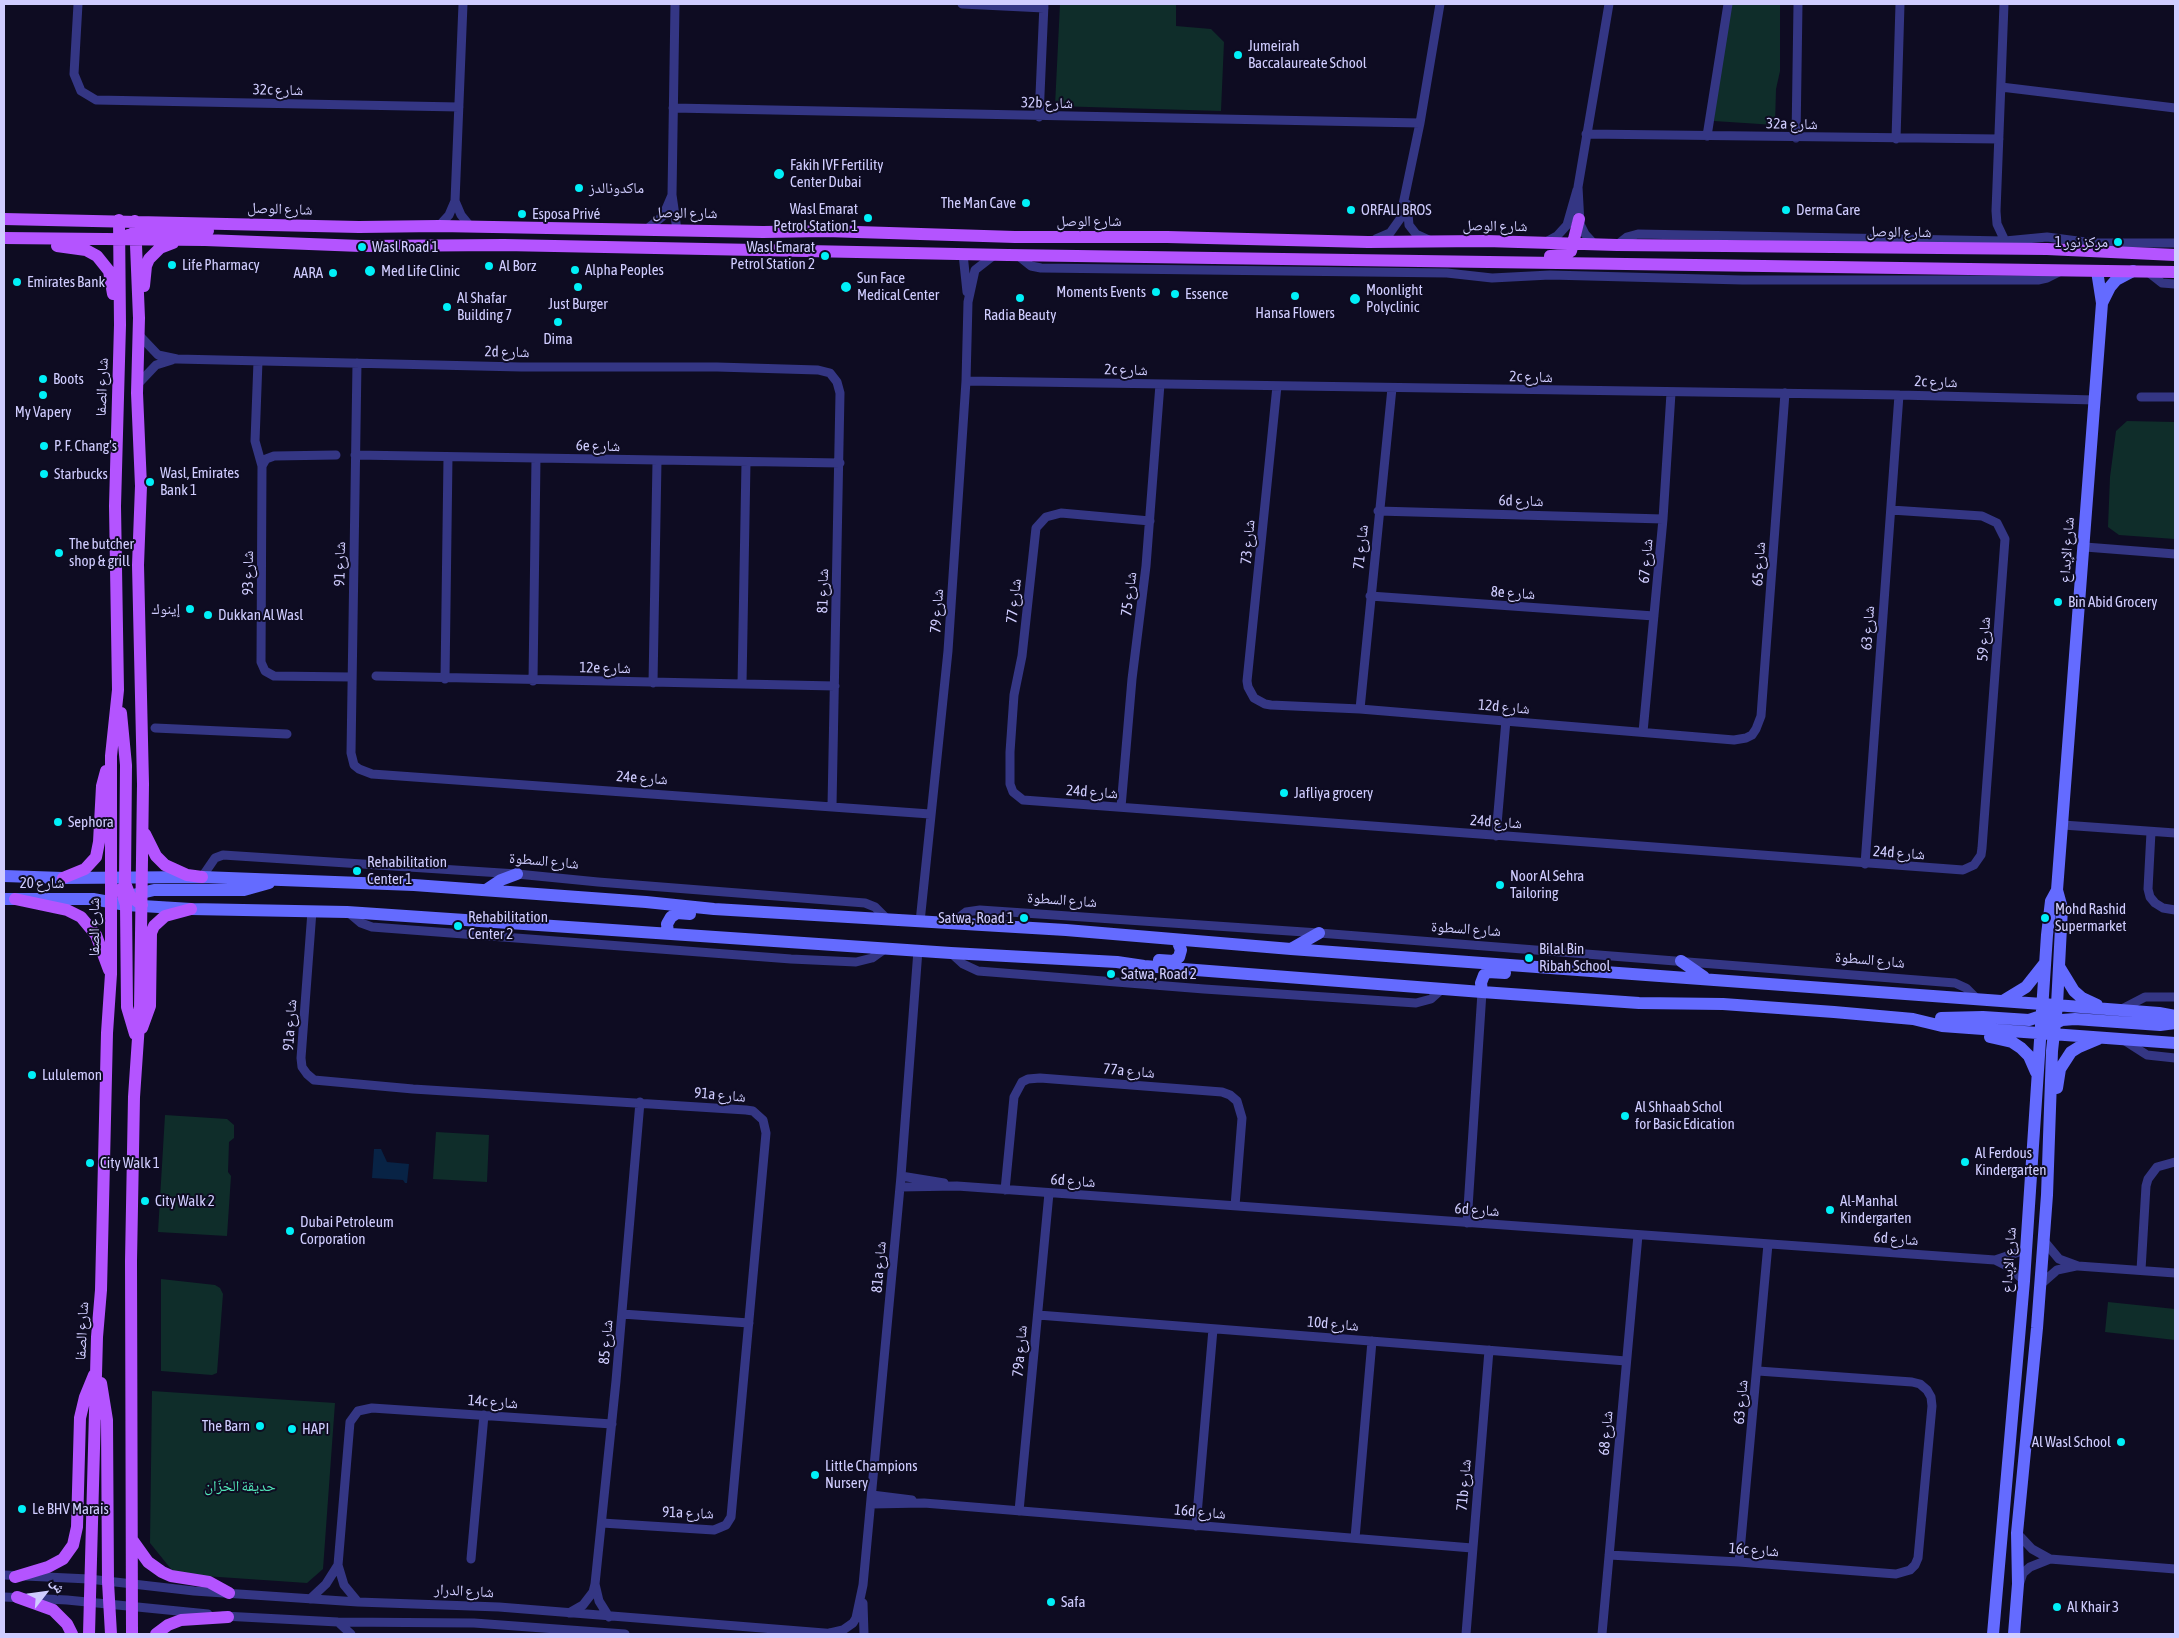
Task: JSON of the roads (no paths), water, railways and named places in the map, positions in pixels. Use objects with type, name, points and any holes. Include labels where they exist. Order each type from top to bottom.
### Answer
[{"type":"main road","name":"شارع الوصل","points":[[4,218],[119,220],[135,231],[184,240],[361,246],[504,245],[963,254],[2175,272]]},
{"type":"main road","name":"شارع الصفا","points":[[90,1629],[89,1579],[107,1032],[111,974],[111,756],[118,690],[115,506],[120,325],[119,220]]},
{"type":"main road","points":[[1416,261],[1458,254],[1565,255],[1571,251],[1574,244],[1579,220]]},
{"type":"main road","name":"شارع الوصل","points":[[4,238],[120,240],[135,231],[284,226],[470,226],[826,231],[1015,237],[1167,237],[1368,242],[2047,250],[2175,255]]},
{"type":"main road","points":[[504,245],[538,241],[669,240],[676,236],[677,230]]},
{"type":"main road","points":[[135,231],[139,318],[138,384],[141,486],[138,565],[143,829],[142,877],[126,919],[127,1007],[137,1039]]},
{"type":"main road","points":[[963,254],[963,248],[968,244],[998,243],[1015,237]]},
{"type":"main road","points":[[28,238],[40,243],[86,250],[100,259],[106,265],[111,278],[114,314],[120,325]]},
{"type":"main road","points":[[139,318],[143,303],[144,274],[149,259],[160,248],[184,240]]},
{"type":"main road","points":[[2098,271],[2112,260],[2141,260],[2154,255]]},
{"type":"main road","name":"شارع الإبداع","points":[[1992,1634],[2024,1281],[2042,1010],[2062,908],[2057,890],[2085,547],[2102,304],[2098,271]]},
{"type":"main road","name":"شارع الإبداع","points":[[2102,304],[2110,287],[2116,280],[2132,271]]},
{"type":"main road","points":[[118,690],[126,765],[125,878],[133,899],[140,1009],[137,1039],[131,1261],[133,1541],[131,1584],[138,1607],[132,1634]]},
{"type":"main road","points":[[63,878],[85,869],[96,857],[99,842],[102,786],[111,756]]},
{"type":"main road","points":[[143,829],[152,851],[165,865],[187,875],[202,877]]},
{"type":"main road","points":[[125,862],[126,866],[134,870],[141,866],[142,862]]},
{"type":"main road","points":[[486,890],[501,880],[517,874]]},
{"type":"main road","name":"شارع 20","points":[[4,876],[110,878]]},
{"type":"main road","name":"شارع السطوة","points":[[110,878],[202,877],[414,885],[714,909],[1066,930],[1291,949],[2002,1001],[2042,1010],[2057,1005],[2175,1016]]},
{"type":"main road","points":[[110,878],[133,899],[158,906],[347,912],[951,953],[1116,962],[1144,966],[1639,1003],[1723,1004],[1913,1019],[1983,1017],[2029,1020],[2042,1010]]},
{"type":"main road","points":[[111,901],[133,899],[160,890],[244,890],[274,881]]},
{"type":"main road","points":[[158,906],[154,903],[153,898],[160,890]]},
{"type":"main road","points":[[9,899],[68,910],[81,917],[92,928],[111,974]]},
{"type":"main road","name":"شارع 20","points":[[9,899],[111,901]]},
{"type":"main road","points":[[137,1039],[148,1017],[150,1006],[151,933],[154,926],[165,916],[190,908]]},
{"type":"main road","points":[[668,933],[667,924],[674,915],[699,914],[714,909]]},
{"type":"main road","points":[[110,919],[116,914],[124,916],[126,919]]},
{"type":"main road","points":[[1291,949],[1319,933]]},
{"type":"main road","points":[[1116,962],[1134,959],[1174,961],[1181,954],[1177,940]]},
{"type":"main road","points":[[1681,961],[1695,972],[1711,980]]},
{"type":"main road","points":[[2002,1001],[2026,987],[2052,964],[2082,998],[2116,1010]]},
{"type":"main road","name":"شارع الإبداع","points":[[2014,1634],[2018,1584],[2017,1533],[2044,1241],[2057,1005],[2052,964]]},
{"type":"main road","points":[[1482,992],[1481,979],[1488,972],[1517,974],[1533,967]]},
{"type":"main road","points":[[1913,1019],[1942,1026],[2040,1034],[2075,1019],[2160,1025],[2175,1023]]},
{"type":"main road","points":[[1913,1019],[1930,1030],[1940,1033],[2001,1038],[2012,1042],[2029,1056],[2038,1075]]},
{"type":"main road","points":[[2055,1028],[2100,1038],[2175,1043]]},
{"type":"main road","points":[[2049,1126],[2055,1114],[2057,1079],[2065,1060],[2079,1046],[2100,1038]]},
{"type":"main road","points":[[2026,1250],[2034,1265],[2029,1338],[2032,1374]]},
{"type":"main road","points":[[97,1368],[104,1396],[107,1420],[108,1582],[112,1629]]},
{"type":"main road","points":[[9,1576],[48,1568],[63,1559],[73,1544],[77,1527],[80,1418],[85,1397],[97,1368]]},
{"type":"main road","points":[[133,1541],[148,1562],[162,1572],[172,1576],[209,1582],[229,1593]]},
{"type":"main road","points":[[108,1568],[116,1575],[123,1575],[131,1569]]},
{"type":"main road","points":[[17,1597],[53,1610],[68,1624],[72,1634]]},
{"type":"main road","points":[[90,1629],[94,1618],[102,1617],[112,1629]]},
{"type":"main road","points":[[156,1634],[168,1625],[181,1620],[228,1617]]},
{"type":"street","name":"32c شارع","points":[[78,4],[74,74],[81,91],[96,100],[459,107]]},
{"type":"street","points":[[439,226],[449,215],[455,201],[463,4]]},
{"type":"street","points":[[675,4],[672,195],[677,230]]},
{"type":"street","points":[[962,4],[1044,6],[1040,117]]},
{"type":"street","points":[[1368,242],[1387,236],[1394,230],[1400,219],[1420,123],[1440,4]]},
{"type":"street","points":[[1542,244],[1557,236],[1569,220],[1578,187],[1609,4]]},
{"type":"street","points":[[1707,136],[1728,4]]},
{"type":"street","points":[[1796,138],[1798,4]]},
{"type":"street","points":[[1896,139],[1900,4]]},
{"type":"street","points":[[2004,4],[1996,217],[1999,230],[2005,241]]},
{"type":"street","points":[[2001,86],[2175,108]]},
{"type":"street","name":"32b شارع","points":[[673,108],[1040,117],[1420,123]]},
{"type":"street","name":"32a شارع","points":[[1586,134],[1999,139]]},
{"type":"street","points":[[1578,187],[1579,220],[1585,234],[1595,244]]},
{"type":"street","points":[[1407,192],[1409,225],[1416,234],[1432,242]]},
{"type":"street","points":[[647,229],[664,216],[672,195]]},
{"type":"street","points":[[455,201],[461,215],[470,226]]},
{"type":"street","points":[[1617,245],[1627,237],[1638,234],[2005,241],[2047,237],[2092,243],[2175,243]]},
{"type":"street","name":"شارع 79","points":[[920,922],[947,660],[966,381],[968,302],[963,254]]},
{"type":"street","name":"شارع 79","points":[[968,302],[975,270],[985,260],[995,254]]},
{"type":"street","points":[[1016,254],[1030,266],[1041,268],[1448,273],[1492,278],[1550,275],[1742,280],[2038,280],[2063,270]]},
{"type":"street","points":[[2148,272],[2162,283],[2175,284]]},
{"type":"street","name":"2d شارع","points":[[139,335],[158,355],[178,359],[818,370],[830,373],[834,377]]},
{"type":"street","name":"2d شارع","points":[[138,384],[156,365],[178,359]]},
{"type":"street","points":[[258,361],[256,441],[262,466]]},
{"type":"street","name":"شارع 91","points":[[354,765],[351,753],[357,363]]},
{"type":"street","name":"شارع 81","points":[[832,806],[840,463],[840,393],[834,377]]},
{"type":"street","name":"2c شارع","points":[[966,381],[1672,393],[1785,393],[2095,400]]},
{"type":"street","name":"شارع 75","points":[[1121,807],[1132,679],[1150,522],[1160,384]]},
{"type":"street","name":"شارع 73","points":[[1254,698],[1247,681],[1277,386]]},
{"type":"street","name":"شارع 71","points":[[1360,709],[1378,511],[1392,388]]},
{"type":"street","name":"شارع 67","points":[[1643,732],[1663,520],[1672,393]]},
{"type":"street","name":"شارع 65","points":[[1752,735],[1761,716],[1785,393]]},
{"type":"street","name":"شارع 63","points":[[1865,864],[1899,395]]},
{"type":"street","points":[[2141,397],[2175,397]]},
{"type":"street","points":[[262,466],[266,459],[274,456],[336,455]]},
{"type":"street","name":"6e شارع","points":[[356,455],[840,463]]},
{"type":"street","points":[[445,679],[448,457]]},
{"type":"street","points":[[533,681],[536,458]]},
{"type":"street","points":[[653,683],[657,460]]},
{"type":"street","points":[[742,684],[746,462]]},
{"type":"street","name":"شارع 93","points":[[262,466],[262,667],[274,676],[352,677]]},
{"type":"street","name":"شارع 59","points":[[1892,510],[1982,516],[1997,524],[2005,539],[1982,848],[1974,865]]},
{"type":"street","name":"6d شارع","points":[[1378,511],[1663,520]]},
{"type":"street","name":"شارع 77","points":[[1016,795],[1010,784],[1014,695],[1022,656],[1036,528],[1046,516],[1061,513],[1150,522]]},
{"type":"street","points":[[2085,547],[2175,554]]},
{"type":"street","name":"8e شارع","points":[[1370,596],[1654,616]]},
{"type":"street","name":"12e شارع","points":[[376,676],[533,681],[835,686]]},
{"type":"street","name":"12d شارع","points":[[1254,698],[1265,704],[1506,720],[1734,740],[1752,735]]},
{"type":"street","points":[[1496,836],[1506,720]]},
{"type":"street","points":[[155,728],[288,734]]},
{"type":"street","name":"24e شارع","points":[[354,765],[372,774],[930,814]]},
{"type":"street","name":"24d شارع","points":[[1016,795],[1027,801],[1957,871],[1974,865]]},
{"type":"street","points":[[2063,825],[2175,833]]},
{"type":"street","points":[[2151,832],[2148,888],[2150,896],[2155,903],[2163,908],[2175,910]]},
{"type":"street","name":"شارع السطوة","points":[[202,877],[215,858],[223,856],[517,874],[865,903],[875,907],[887,919]]},
{"type":"street","name":"شارع السطوة","points":[[950,924],[966,912],[980,910],[1319,933],[1955,983],[1966,988],[1978,1000]]},
{"type":"street","name":"91a شارع","points":[[312,911],[301,1058],[302,1067],[314,1080],[413,1089],[746,1110],[753,1112],[763,1120],[766,1133],[732,1513],[729,1521],[722,1527],[714,1530],[602,1522]]},
{"type":"street","points":[[347,912],[361,923],[372,927],[791,959],[856,962],[872,958],[886,948]]},
{"type":"street","name":"81a شارع","points":[[833,1634],[853,1623],[856,1618],[863,1585],[901,1176],[918,950]]},
{"type":"street","points":[[951,953],[963,964],[978,970],[1204,989],[1416,1003],[1427,1002],[1442,989]]},
{"type":"street","points":[[1467,1223],[1482,992]]},
{"type":"street","points":[[2116,1010],[2145,997],[2175,997]]},
{"type":"street","points":[[2121,1039],[2147,1055],[2175,1058]]},
{"type":"street","name":"77a شارع","points":[[1005,1190],[1014,1097],[1022,1082],[1028,1079],[1040,1078],[1222,1092],[1230,1096],[1237,1102],[1242,1118],[1235,1206]]},
{"type":"street","name":"شارع 85","points":[[569,1614],[588,1599],[595,1584],[612,1424],[640,1102]]},
{"type":"street","points":[[2141,1270],[2148,1179],[2157,1167],[2175,1162]]},
{"type":"street","name":"6d شارع","points":[[901,1176],[957,1186],[1005,1190],[1995,1260],[2026,1250]]},
{"type":"street","name":"6d شارع","points":[[900,1187],[957,1186]]},
{"type":"street","name":"79a شارع","points":[[1019,1511],[1049,1193]]},
{"type":"street","name":"شارع 68","points":[[1602,1634],[1638,1235]]},
{"type":"street","points":[[2044,1241],[2059,1259],[2078,1266]]},
{"type":"street","name":"شارع 63","points":[[1739,1562],[1758,1371],[1768,1244]]},
{"type":"street","name":"6d شارع","points":[[1995,1260],[2011,1268],[2024,1281]]},
{"type":"street","points":[[2041,1284],[2057,1270],[2078,1266],[2175,1273]]},
{"type":"street","points":[[622,1314],[749,1323]]},
{"type":"street","name":"10d شارع","points":[[1038,1315],[1626,1361]]},
{"type":"street","points":[[1196,1526],[1213,1329]]},
{"type":"street","points":[[1355,1538],[1372,1342]]},
{"type":"street","name":"71b شارع","points":[[1466,1634],[1489,1350]]},
{"type":"street","name":"16c شارع","points":[[1609,1555],[1739,1562],[1896,1574],[1910,1570],[1918,1558],[1932,1406],[1931,1397],[1927,1390],[1920,1384],[1912,1382],[1758,1371]]},
{"type":"street","name":"14c شارع","points":[[338,1565],[350,1422],[358,1411],[372,1408],[612,1424]]},
{"type":"street","points":[[471,1559],[484,1415]]},
{"type":"street","name":"16d شارع","points":[[872,1500],[909,1499],[924,1504],[1472,1548]]},
{"type":"street","points":[[2017,1533],[2032,1549],[2050,1559],[2175,1569]]},
{"type":"street","points":[[2018,1584],[2023,1573],[2030,1567],[2050,1559]]},
{"type":"street","points":[[310,1599],[326,1584],[338,1565]]},
{"type":"street","points":[[338,1565],[344,1585],[358,1602]]},
{"type":"street","name":"شارع الدرار","points":[[9,1576],[89,1579],[194,1591],[358,1602],[490,1606],[609,1617],[717,1630],[833,1634]]},
{"type":"street","name":"شارع 85","points":[[595,1584],[600,1601],[609,1617]]},
{"type":"street","name":"81a شارع","points":[[863,1585],[864,1634]]},
{"type":"street","points":[[4,1597],[138,1607]]},
{"type":"street","name":"شارع الدرار","points":[[138,1607],[228,1617],[338,1622],[474,1623],[625,1634]]},
{"type":"street","points":[[338,1622],[351,1634]]},
{"type":"street","name":"71b شارع","points":[[1462,1634],[1466,1622]]},
{"type":"water","points":[[374,1149],[381,1149],[387,1162],[409,1164],[407,1183],[403,1180],[372,1178]]},
{"type":"place","name":"Jumeirah Baccalaureate School","points":[[1238,55]]},
{"type":"place","name":"Fakih IVF Fertility Center Dubai","points":[[779,174]]},
{"type":"place","name":"ماكدونالدز","points":[[579,188]]},
{"type":"place","name":"The Man Cave","points":[[1026,203]]},
{"type":"place","name":"ORFALI BROS","points":[[1351,210]]},
{"type":"place","name":"Derma Care","points":[[1786,210]]},
{"type":"place","name":"Esposa Privé","points":[[522,214]]},
{"type":"place","name":"Wasl Emarat Petrol Station 1","points":[[868,218]]},
{"type":"place","name":"مركز نور 1","points":[[2118,242]]},
{"type":"place","name":"Wasl Road 1","points":[[362,247]]},
{"type":"place","name":"Wasl Emarat Petrol Station 2","points":[[825,256]]},
{"type":"place","name":"Life Pharmacy","points":[[172,265]]},
{"type":"place","name":"Al Borz","points":[[489,266]]},
{"type":"place","name":"Alpha Peoples","points":[[575,270]]},
{"type":"place","name":"Med Life Clinic","points":[[370,271]]},
{"type":"place","name":"AARA","points":[[333,273]]},
{"type":"place","name":"Emirates Bank","points":[[17,282]]},
{"type":"place","name":"Just Burger","points":[[578,287]]},
{"type":"place","name":"Sun Face Medical Center","points":[[846,287]]},
{"type":"place","name":"Moments Events","points":[[1156,292]]},
{"type":"place","name":"Essence","points":[[1175,294]]},
{"type":"place","name":"Hansa Flowers","points":[[1295,296]]},
{"type":"place","name":"Radia Beauty","points":[[1020,298]]},
{"type":"place","name":"Moonlight Polyclinic","points":[[1355,299]]},
{"type":"place","name":"Al Shafar Building 7","points":[[447,307]]},
{"type":"place","name":"Dima","points":[[558,322]]},
{"type":"place","name":"Boots","points":[[43,379]]},
{"type":"place","name":"My Vapery","points":[[43,395]]},
{"type":"place","name":"P. F. Chang’s","points":[[44,446]]},
{"type":"place","name":"Starbucks","points":[[44,474]]},
{"type":"place","name":"Wasl, Emirates Bank 1","points":[[150,482]]},
{"type":"place","name":"The butcher shop & grill","points":[[59,553]]},
{"type":"place","name":"Bin Abid Grocery","points":[[2058,602]]},
{"type":"place","name":"إينوك","points":[[190,609]]},
{"type":"place","name":"Dukkan Al Wasl","points":[[208,615]]},
{"type":"place","name":"Jafliya grocery","points":[[1284,793]]},
{"type":"place","name":"Sephora","points":[[58,822]]},
{"type":"place","name":"Rehabilitation Center 1","points":[[357,871]]},
{"type":"place","name":"Noor Al Sehra Tailoring","points":[[1500,885]]},
{"type":"place","name":"Satwa, Road 1","points":[[1024,918]]},
{"type":"place","name":"Mohd Rashid Supermarket","points":[[2045,918]]},
{"type":"place","name":"Rehabilitation Center 2","points":[[458,926]]},
{"type":"place","name":"Bilal Bin Ribah School","points":[[1529,958]]},
{"type":"place","name":"Satwa, Road 2","points":[[1111,974]]},
{"type":"place","name":"Lululemon","points":[[32,1075]]},
{"type":"place","name":"Al Shhaab Schol for Basic Edication","points":[[1625,1116]]},
{"type":"place","name":"Al Ferdous Kindergarten","points":[[1965,1162]]},
{"type":"place","name":"City Walk 1","points":[[90,1163]]},
{"type":"place","name":"City Walk 2","points":[[145,1201]]},
{"type":"place","name":"Al-Manhal Kindergarten","points":[[1830,1210]]},
{"type":"place","name":"Dubai Petroleum Corporation","points":[[290,1231]]},
{"type":"place","name":"The Barn","points":[[260,1426]]},
{"type":"place","name":"HAPI","points":[[292,1429]]},
{"type":"place","name":"Al Wasl School","points":[[2121,1442]]},
{"type":"place","name":"Little Champions Nursery","points":[[815,1475]]},
{"type":"place","name":"Le BHV Marais","points":[[22,1509]]},
{"type":"place","name":"Safa","points":[[1051,1602]]},
{"type":"place","name":"Al Khair 3","points":[[2057,1607]]},
{"type":"park label","name":"حديقة الخزّان","points":[[240,1486]]}]
